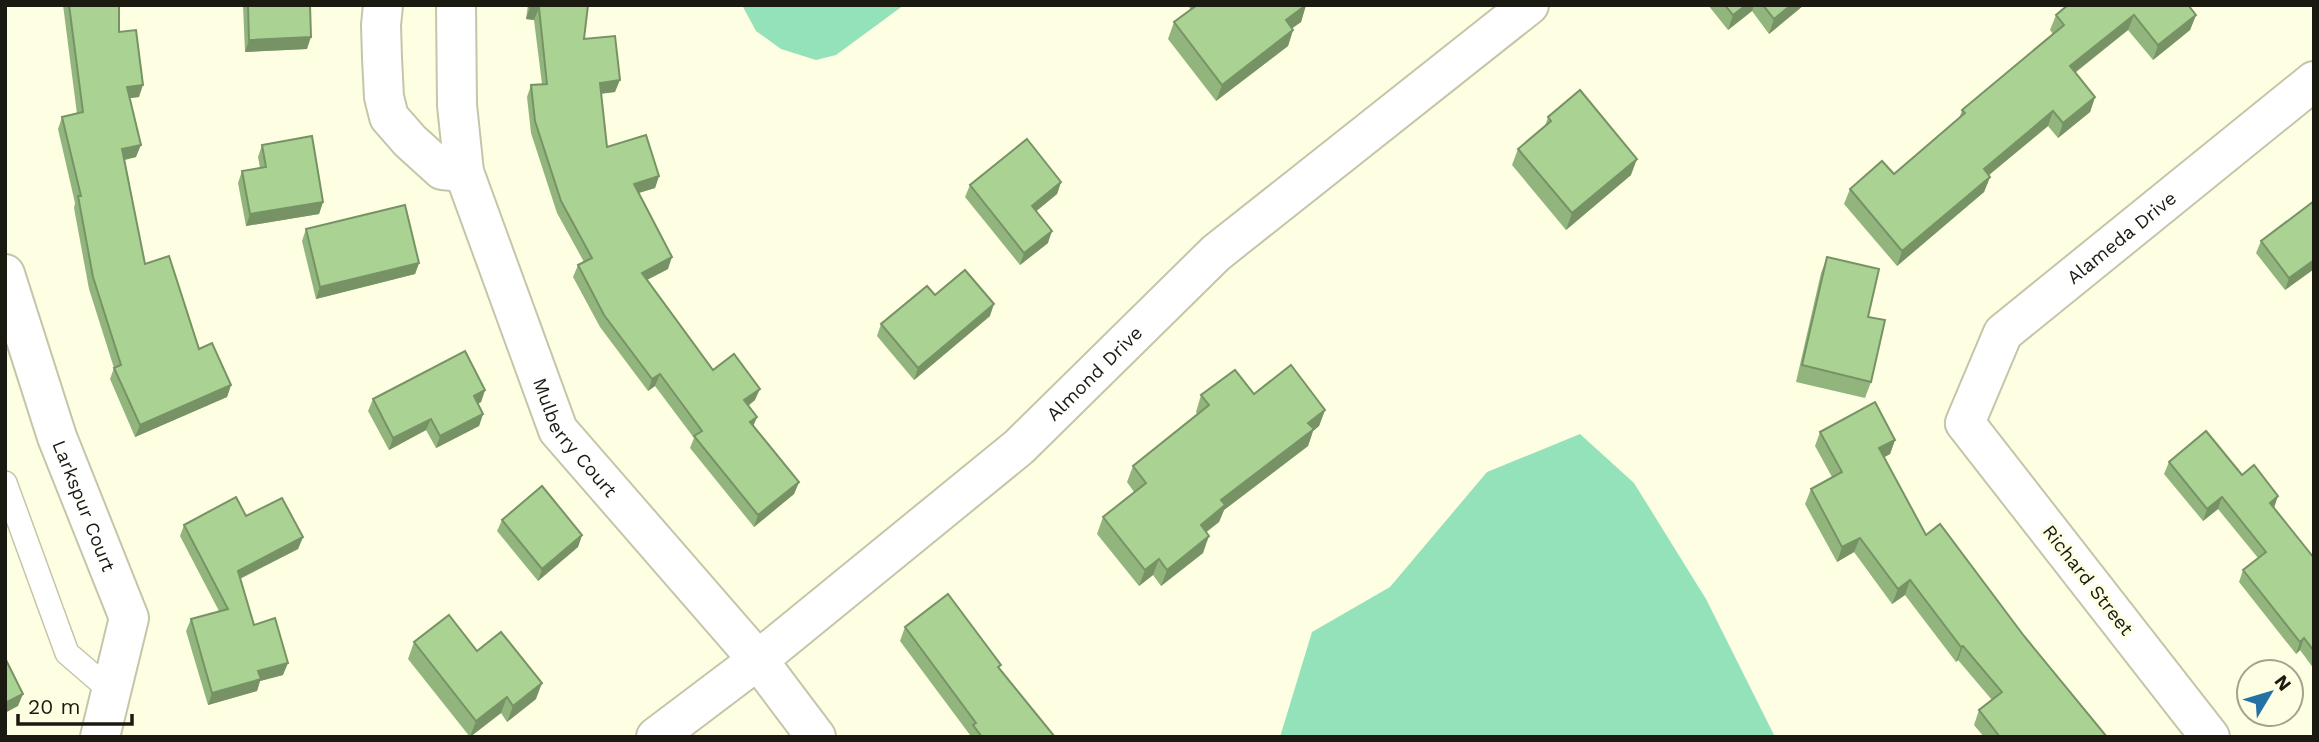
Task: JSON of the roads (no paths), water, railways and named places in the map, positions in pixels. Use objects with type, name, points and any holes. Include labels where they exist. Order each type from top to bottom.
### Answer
[{"type":"street","points":[[383,5],[381,24],[384,97],[389,117],[410,141],[442,170],[464,172]]},
{"type":"street","name":"Mulberry Court","points":[[456,5],[457,105],[464,172],[558,430],[758,660],[816,737]]},
{"type":"street","name":"Almond Drive","points":[[656,737],[758,660],[1019,447],[1216,253],[1529,5]]},
{"type":"street","name":"Alameda Drive","points":[[1965,423],[2003,333],[2314,81]]},
{"type":"street","name":"Larkspur Court","points":[[5,274],[57,437],[129,618],[100,737]]},
{"type":"street","name":"Richard Street","points":[[1965,423],[2210,737]]},
{"type":"lane","points":[[5,482],[67,653],[111,691]]}]
